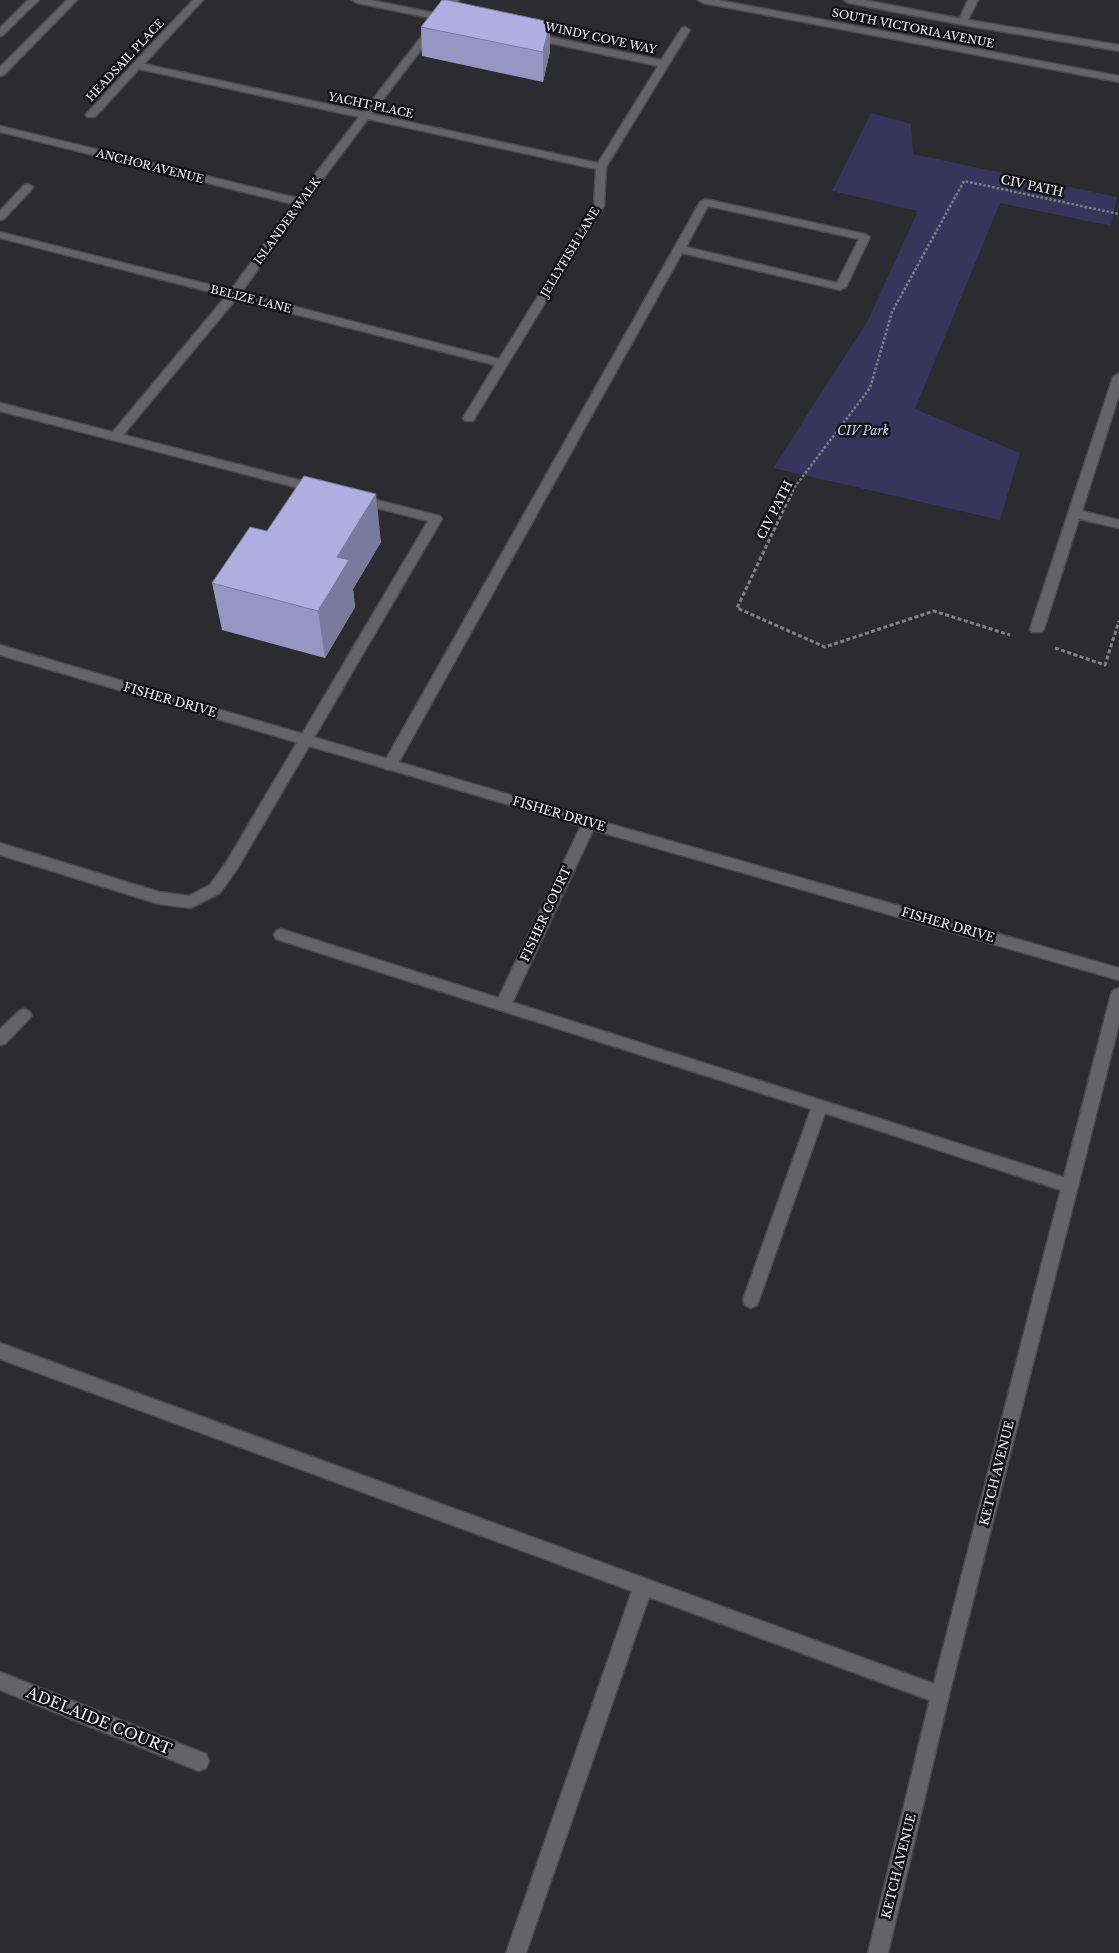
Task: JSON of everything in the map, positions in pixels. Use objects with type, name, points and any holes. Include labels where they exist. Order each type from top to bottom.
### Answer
[{"type":"street","points":[[0,33],[34,0]]},
{"type":"street","points":[[0,73],[72,0]]},
{"type":"street","name":"HEADSAIL PLACE","points":[[91,115],[198,0]]},
{"type":"street","points":[[357,0],[460,21]]},
{"type":"street","name":"ISLANDER WALK","points":[[115,437],[234,294],[300,202],[454,0]]},
{"type":"street","name":"SOUTH VICTORIA AVENUE","points":[[703,0],[1119,79]]},
{"type":"street","name":"SOUTH VICTORIA AVENUE","points":[[849,0],[963,22],[1119,48]]},
{"type":"street","points":[[963,22],[973,0]]},
{"type":"street","name":"JELLYFISH LANE","points":[[469,418],[599,206],[601,166],[685,30]]},
{"type":"street","name":"WINDY COVE WAY","points":[[518,34],[664,64]]},
{"type":"street","name":"YACHT PLACE","points":[[137,66],[601,166]]},
{"type":"street","name":"ANCHOR AVENUE","points":[[0,129],[300,202]]},
{"type":"street","points":[[0,217],[28,188]]},
{"type":"street","points":[[390,765],[679,249],[706,202],[865,237],[840,287],[679,249]]},
{"type":"street","name":"BELIZE LANE","points":[[0,235],[501,364]]},
{"type":"street","points":[[1037,629],[1119,377]]},
{"type":"street","points":[[0,407],[436,519],[306,740],[216,888],[191,902],[159,898],[0,849]]},
{"type":"street","points":[[1074,514],[1119,524]]},
{"type":"street","name":"FISHER DRIVE","points":[[0,650],[589,823],[1119,974]]},
{"type":"street","name":"FISHER COURT","points":[[503,1005],[589,823]]},
{"type":"street","points":[[281,935],[1070,1186]]},
{"type":"street","name":"KETCH AVENUE","points":[[878,1953],[940,1695],[1119,994]]},
{"type":"street","points":[[0,1039],[24,1016]]},
{"type":"street","points":[[752,1300],[820,1105]]},
{"type":"street","points":[[0,1351],[940,1695]]},
{"type":"street","points":[[516,1953],[644,1587]]},
{"type":"street","name":"ADELAIDE COURT","points":[[0,1681],[199,1761]]},
{"type":"path","name":"CIV PATH","points":[[1017,636],[934,611],[825,647],[738,608],[794,488],[870,388],[892,312],[964,181],[1119,214]]},
{"type":"path","points":[[1053,648],[1105,665],[1119,621]]},
{"type":"green space","name":"CIV Park","points":[[871,113],[911,124],[913,154],[1117,197],[1111,226],[1000,203],[915,409],[1020,453],[1000,520],[773,468],[868,320],[918,211],[832,191]]},
{"type":"building","points":[[442,0],[550,22],[543,52],[421,27]]},
{"type":"building","points":[[304,476],[376,494],[337,557],[349,560],[318,611],[212,583],[250,527],[267,531]]}]
